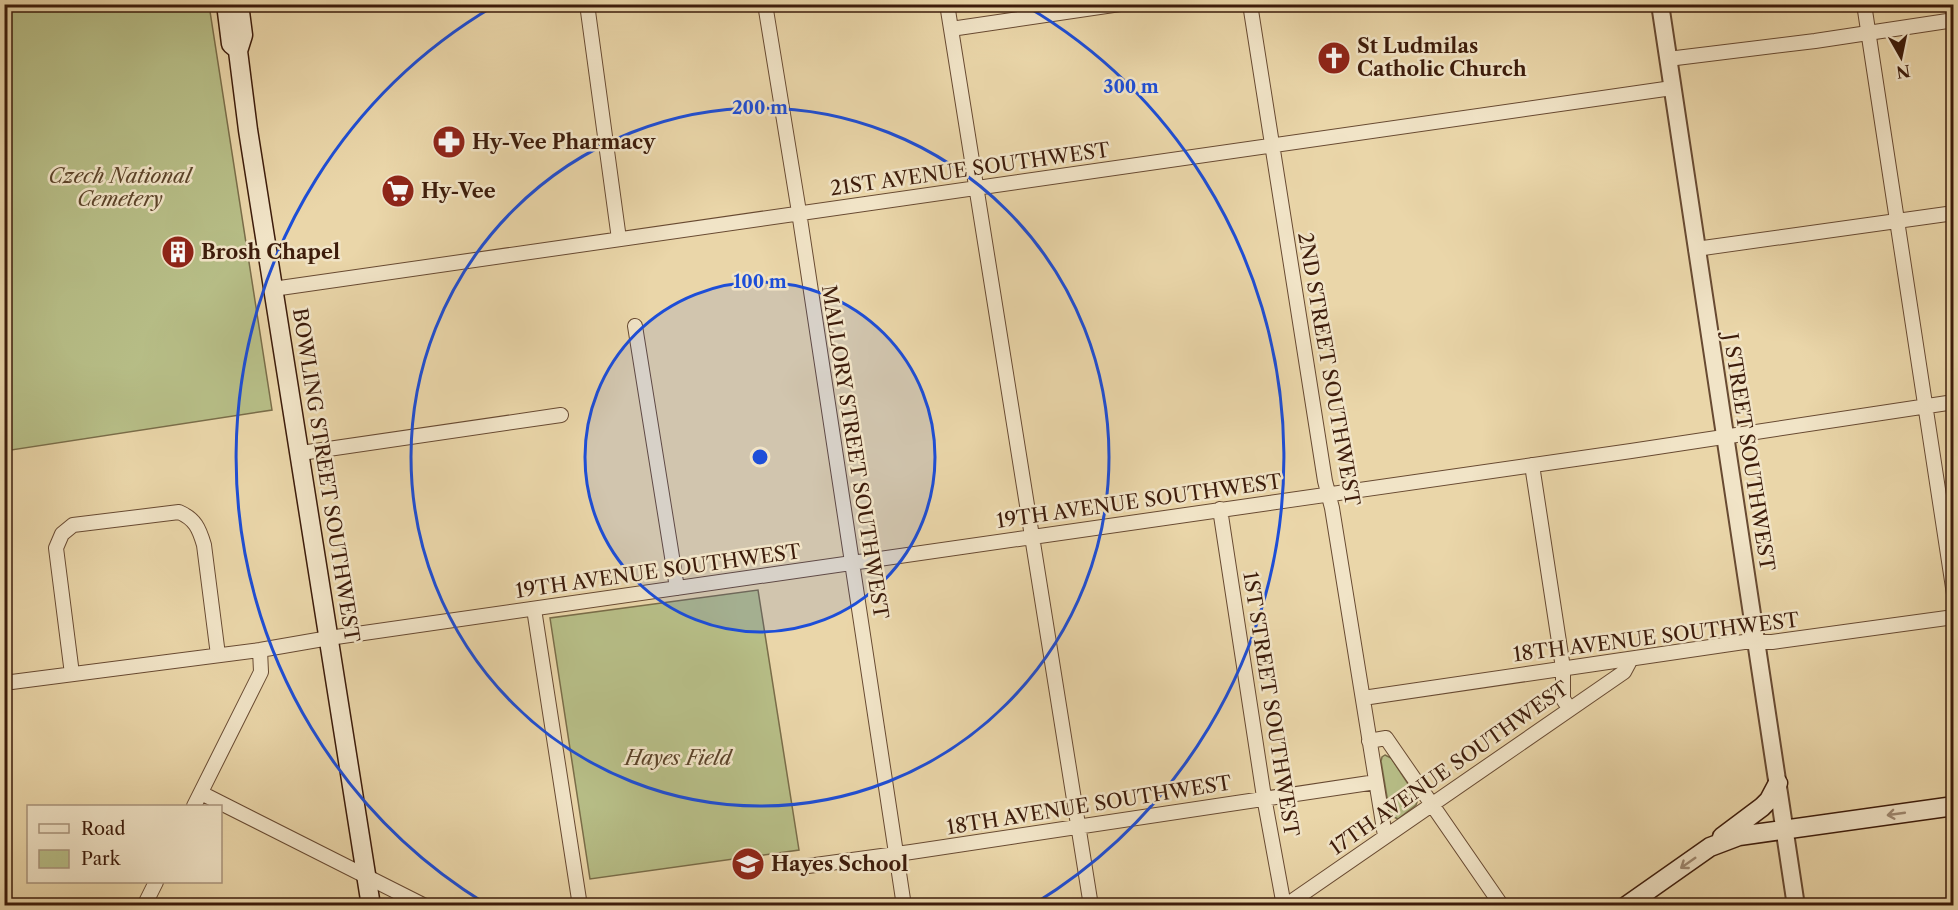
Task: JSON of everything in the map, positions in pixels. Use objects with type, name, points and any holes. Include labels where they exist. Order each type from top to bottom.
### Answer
[{"type":"main road","name":"BOWLING STREET SOUTHWEST","points":[[226,4],[231,44],[238,51]]},
{"type":"main road","name":"BOWLING STREET SOUTHWEST","points":[[239,4],[243,35],[238,51],[248,130],[371,906]]},
{"type":"main road","points":[[1626,906],[1762,807],[1769,800],[1778,783]]},
{"type":"main road","points":[[1710,847],[1739,836],[1953,806]]},
{"type":"street","points":[[587,4],[619,239]]},
{"type":"street","name":"MALLORY STREET SOUTHWEST","points":[[765,4],[799,212],[904,906]]},
{"type":"street","points":[[947,4],[1091,906]]},
{"type":"street","points":[[951,29],[1120,4]]},
{"type":"street","name":"2ND STREET SOUTHWEST","points":[[1250,4],[1324,481],[1329,494],[1385,836]]},
{"type":"street","name":"J STREET SOUTHWEST","points":[[1660,4],[1796,906]]},
{"type":"street","points":[[1864,4],[1953,594]]},
{"type":"street","points":[[1668,59],[1815,41],[1953,20]]},
{"type":"street","name":"21ST AVENUE SOUTHWEST","points":[[273,289],[1672,88]]},
{"type":"street","points":[[1696,249],[1953,213]]},
{"type":"street","points":[[635,326],[677,588]]},
{"type":"street","name":"19TH AVENUE SOUTHWEST","points":[[4,683],[260,650],[329,638],[1532,465],[1953,402]]},
{"type":"street","points":[[300,453],[561,415]]},
{"type":"street","points":[[1532,465],[1563,668],[1563,699],[1569,708]]},
{"type":"street","name":"1ST STREET SOUTHWEST","points":[[1220,509],[1264,797],[1285,906]]},
{"type":"street","points":[[72,675],[56,548],[62,534],[73,525],[179,512],[190,517],[199,528],[204,544],[218,655]]},
{"type":"street","points":[[534,609],[580,906]]},
{"type":"street","name":"18TH AVENUE SOUTHWEST","points":[[1363,698],[1563,668],[1953,617]]},
{"type":"street","points":[[195,805],[261,672],[260,650]]},
{"type":"street","name":"17TH AVENUE SOUTHWEST","points":[[1285,906],[1624,672],[1631,659]]},
{"type":"street","points":[[1369,741],[1386,738],[1502,906]]},
{"type":"street","name":"18TH AVENUE SOUTHWEST","points":[[808,866],[896,855],[1264,797],[1376,782]]},
{"type":"street","points":[[201,794],[425,906]]},
{"type":"street","points":[[144,906],[156,883]]},
{"type":"green space","name":"Czech National Cemetery","points":[[5,4],[209,5],[272,410],[5,451]]},
{"type":"green space","name":"Hayes Field","points":[[758,590],[799,850],[590,879],[550,618]]},
{"type":"green space","points":[[1385,755],[1391,758],[1418,799],[1416,805],[1398,819],[1390,815],[1381,761]]},
{"type":"place","name":"St Ludmilas Catholic Church","points":[[1334,58]]},
{"type":"place","name":"Hy-Vee Pharmacy","points":[[449,142]]},
{"type":"place","name":"Hy-Vee","points":[[398,191]]},
{"type":"place","name":"Brosh Chapel","points":[[178,252]]},
{"type":"place","name":"Hayes School","points":[[748,864]]}]
